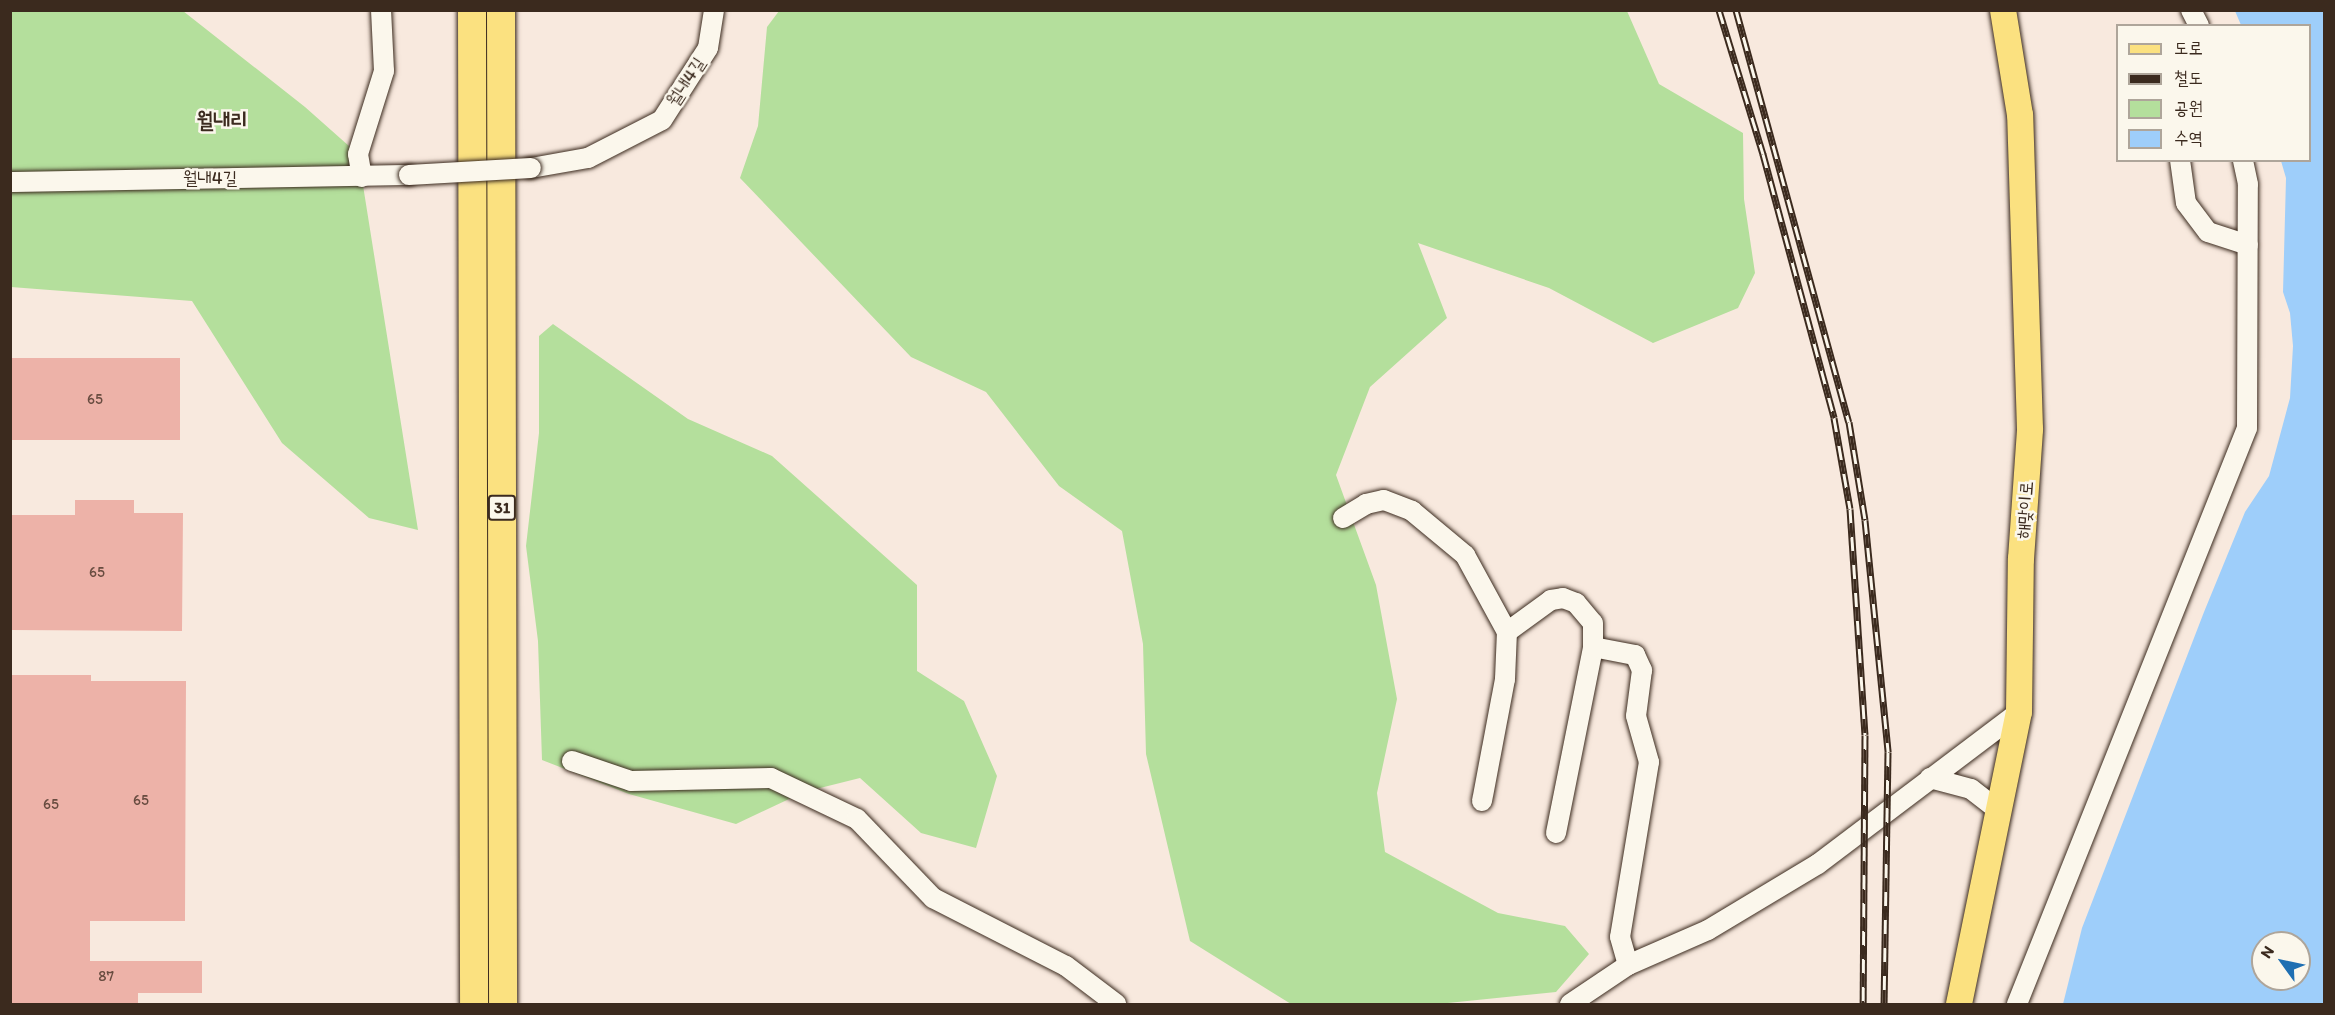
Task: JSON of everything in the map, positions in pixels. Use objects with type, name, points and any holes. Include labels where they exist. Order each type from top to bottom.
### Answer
[{"type":"highway","name":"31","points":[[472,10],[474,1005]]},
{"type":"highway","name":"31","points":[[501,10],[503,1005]]},
{"type":"main road","name":"해맞이로","points":[[1959,1005],[2019,712],[2021,559],[2030,429],[2020,115],[2003,10]]},
{"type":"street","points":[[362,177],[358,154],[384,71],[381,10]]},
{"type":"street","name":"월내4길","points":[[10,182],[362,177],[531,168],[588,158],[662,120],[708,48],[714,10]]},
{"type":"street","points":[[2191,10],[2198,24]]},
{"type":"street","points":[[2180,162],[2186,203],[2208,232],[2248,244]]},
{"type":"street","points":[[2017,1005],[2247,428],[2248,184],[2243,162]]},
{"type":"street","points":[[1343,518],[1366,504],[1384,500],[1412,511],[1465,555],[1507,632],[1505,679],[1482,801]]},
{"type":"street","points":[[1507,632],[1551,600],[1563,598],[1576,603],[1593,623],[1593,647],[1556,833]]},
{"type":"street","points":[[1593,647],[1635,655],[1642,670],[1636,716],[1649,762],[1620,937],[1628,965]]},
{"type":"street","points":[[1570,1005],[1628,965],[1708,930],[1818,864],[2019,712]]},
{"type":"street","points":[[572,761],[631,781],[771,778],[857,819],[933,898],[1066,966],[1116,1005]]},
{"type":"street","points":[[1930,778],[1971,789],[1999,811]]},
{"type":"green space","points":[[10,11],[183,11],[305,107],[358,154],[418,530],[369,518],[282,443],[192,301],[11,287]]},
{"type":"green space","points":[[779,11],[1627,11],[1659,84],[1743,133],[1744,199],[1755,273],[1738,308],[1653,343],[1549,288],[1418,243],[1447,318],[1370,387],[1336,475],[1376,585],[1397,699],[1377,793],[1385,852],[1498,913],[1565,926],[1589,954],[1556,992],[1438,1004],[1291,1004],[1190,941],[1146,754],[1143,644],[1122,531],[1059,486],[986,392],[911,357],[740,178],[758,126],[767,27]]},
{"type":"green space","points":[[553,324],[688,419],[772,456],[917,585],[917,671],[964,701],[997,776],[976,848],[921,833],[860,778],[804,792],[736,824],[629,794],[542,760],[538,641],[526,546],[539,433],[539,336]]},
{"type":"water","points":[[2235,11],[2324,11],[2324,1004],[2063,1004],[2082,928],[2204,612],[2245,512],[2269,476],[2290,398],[2293,346],[2290,313],[2283,292],[2286,178],[2281,162],[2311,162],[2311,24],[2241,24]]},
{"type":"building","points":[[10,358],[180,358],[180,440],[10,440]]},
{"type":"building","points":[[75,500],[134,500],[134,513],[183,513],[182,631],[10,630],[10,515],[75,515]]},
{"type":"building","points":[[10,675],[91,675],[91,681],[186,681],[185,921],[90,921],[90,961],[202,961],[202,993],[138,993],[138,1005],[10,1005]]},
{"type":"railway","points":[[1719,10],[1763,154],[1834,418],[1850,509],[1865,735],[1863,1004]]},
{"type":"railway","points":[[1736,10],[1849,422],[1865,520],[1888,752],[1884,1004]]},
{"type":"district","name":"월내리","points":[[222,120]]}]
